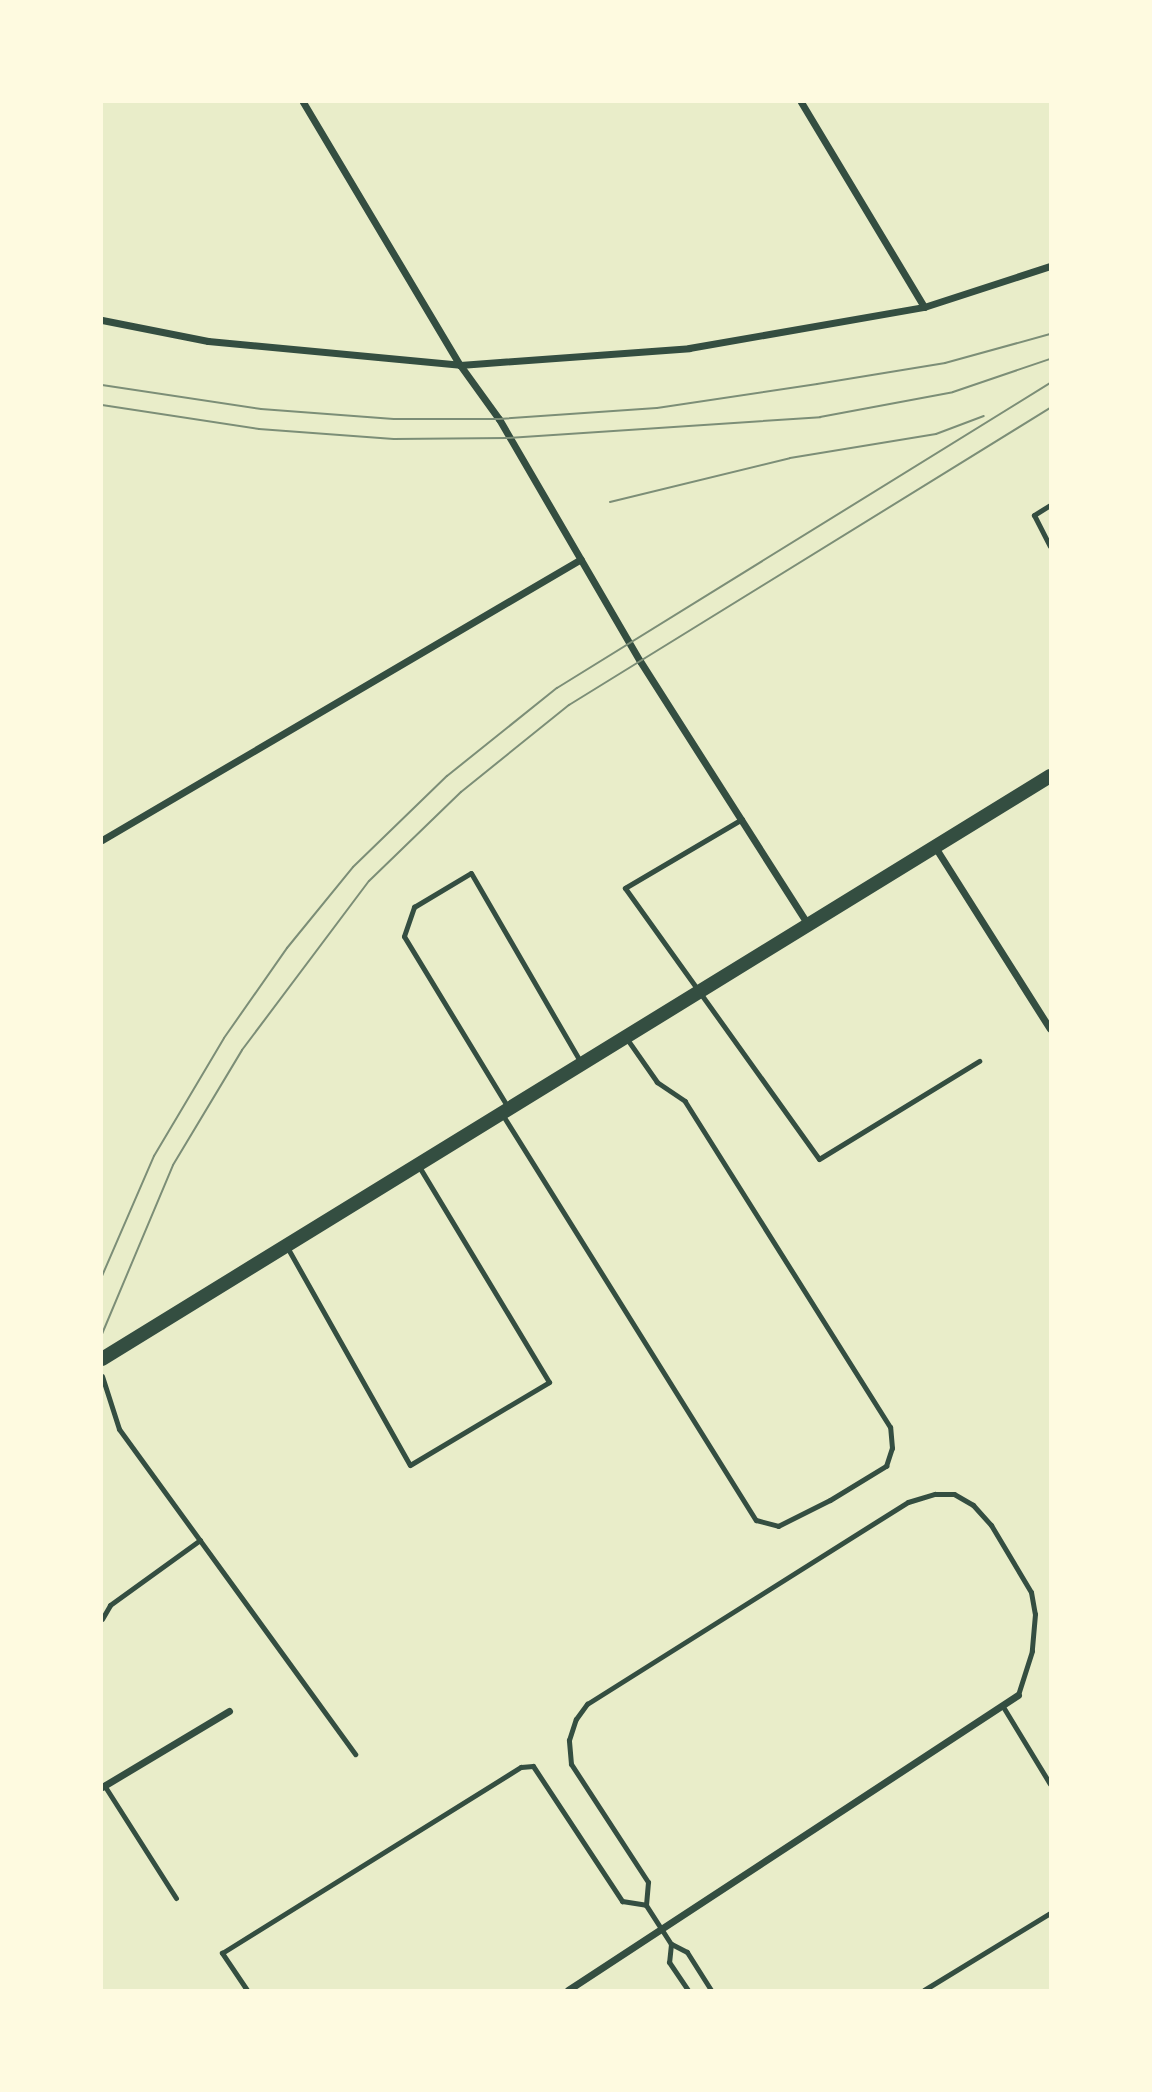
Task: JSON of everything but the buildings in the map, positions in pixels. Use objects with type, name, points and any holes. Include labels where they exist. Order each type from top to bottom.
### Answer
[{"type":"main road","points":[[102,1359],[1051,776]]},
{"type":"street","points":[[303,102],[460,365],[499,419],[581,559],[808,925]]},
{"type":"street","points":[[801,102],[924,307]]},
{"type":"street","points":[[102,320],[208,341],[460,365],[689,348],[924,307],[1051,266]]},
{"type":"street","points":[[102,840],[581,559]]},
{"type":"street","points":[[934,846],[1051,1029]]},
{"type":"street","points":[[568,1990],[1018,1695]]},
{"type":"street","points":[[103,1786],[229,1711]]},
{"type":"lane","points":[[1051,505],[1034,515],[1051,546]]},
{"type":"lane","points":[[743,819],[625,888],[819,1159],[979,1061]]},
{"type":"lane","points":[[581,1064],[471,873],[414,907],[404,936],[505,1111],[756,1520],[779,1526],[886,1466],[892,1448],[890,1427],[685,1101],[657,1082],[625,1037]]},
{"type":"lane","points":[[286,1245],[410,1465],[548,1382],[418,1165]]},
{"type":"lane","points":[[102,1376],[119,1429],[355,1754]]},
{"type":"lane","points":[[711,1990],[687,1952],[671,1944],[646,1905],[648,1882],[571,1763],[569,1740],[576,1719],[587,1704],[908,1502],[935,1494],[954,1494],[973,1505],[991,1525],[1031,1592],[1035,1615],[1032,1651],[1018,1695]]},
{"type":"lane","points":[[102,1619],[110,1605],[200,1540]]},
{"type":"lane","points":[[1002,1705],[1051,1784]]},
{"type":"lane","points":[[247,1990],[222,1953],[521,1767],[533,1766],[622,1901],[646,1905]]},
{"type":"lane","points":[[103,1786],[176,1898]]},
{"type":"lane","points":[[924,1990],[1051,1913]]},
{"type":"lane","points":[[671,1944],[669,1962],[688,1990]]},
{"type":"tram line","points":[[102,385],[261,409],[394,419],[499,419],[657,408],[817,384],[945,363],[1050,334]]},
{"type":"tram line","points":[[102,405],[259,429],[394,439],[507,438],[820,417],[953,392],[1050,359]]},
{"type":"tram line","points":[[102,1276],[154,1156],[224,1038],[287,948],[353,867],[447,776],[557,688],[1050,383]]},
{"type":"tram line","points":[[102,1334],[173,1165],[242,1050],[369,881],[461,792],[569,705],[1050,408]]},
{"type":"tram line","points":[[610,502],[790,458],[936,434],[984,416]]}]
